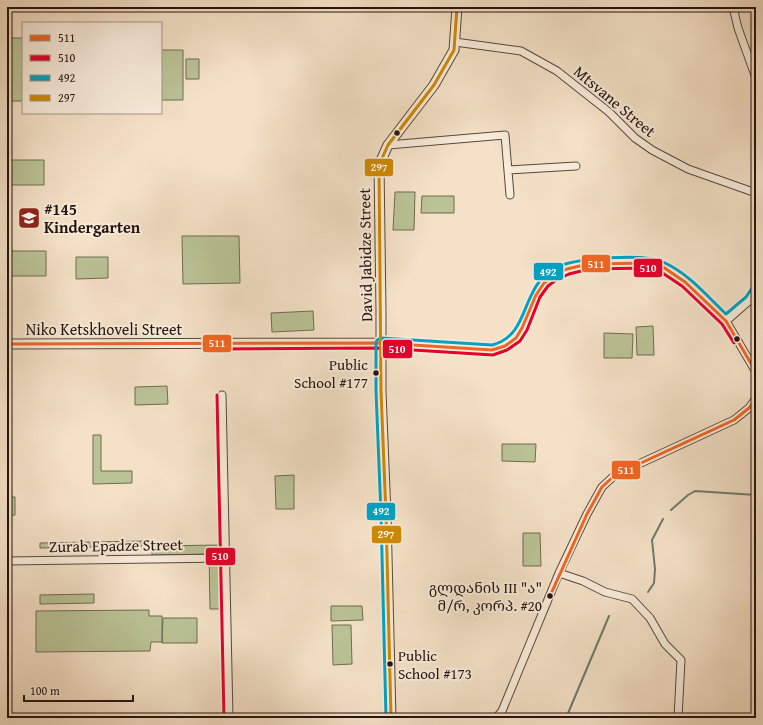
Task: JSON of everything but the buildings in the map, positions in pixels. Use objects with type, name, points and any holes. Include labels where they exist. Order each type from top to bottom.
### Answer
[{"type":"street","name":"David Jabidze Street","points":[[392,718],[381,391],[379,164],[388,145],[434,85],[454,50],[457,7]]},
{"type":"street","points":[[733,7],[738,28],[756,78]]},
{"type":"street","name":"Mtsvane Street","points":[[455,42],[521,51],[562,74],[610,112],[635,138],[652,150],[688,169],[756,193]]},
{"type":"street","points":[[388,145],[505,135],[510,195]]},
{"type":"street","points":[[508,170],[576,166]]},
{"type":"street","name":"Niko Ketskhoveli Street","points":[[7,344],[381,343],[492,350],[505,346],[516,338],[522,328],[536,295],[544,283],[553,276],[567,269],[588,264],[651,263],[663,267],[685,282],[726,321],[756,372]]},
{"type":"street","points":[[726,321],[750,300],[756,291]]},
{"type":"street","points":[[222,395],[229,718]]},
{"type":"street","points":[[496,718],[502,711],[559,574],[587,514],[602,487],[615,475],[734,420],[749,408],[756,398]]},
{"type":"street","name":"Zurab Epadze Street","points":[[7,561],[226,558]]},
{"type":"street","points":[[559,574],[583,581],[604,592],[632,599],[650,618],[665,644],[681,660],[678,718]]},
{"type":"green space","points":[[7,38],[22,38],[22,101],[7,101]]},
{"type":"green space","points":[[162,50],[183,50],[183,100],[162,100]]},
{"type":"green space","points":[[186,59],[199,59],[199,79],[186,79]]},
{"type":"green space","points":[[7,160],[44,160],[44,185],[7,185]]},
{"type":"green space","points":[[395,192],[415,192],[414,230],[393,230]]},
{"type":"green space","points":[[422,196],[454,196],[454,213],[421,213]]},
{"type":"green space","points":[[182,236],[239,236],[240,283],[183,284]]},
{"type":"green space","points":[[7,251],[46,251],[46,276],[7,276]]},
{"type":"green space","points":[[76,257],[108,257],[108,278],[76,279]]},
{"type":"green space","points":[[313,311],[314,330],[272,332],[271,313]]},
{"type":"green space","points":[[653,326],[654,355],[637,355],[636,327]]},
{"type":"green space","points":[[604,333],[633,334],[632,358],[604,358]]},
{"type":"green space","points":[[167,386],[168,404],[135,405],[135,387]]},
{"type":"green space","points":[[93,435],[101,435],[101,471],[132,471],[132,483],[93,484]]},
{"type":"green space","points":[[502,444],[536,444],[535,462],[502,461]]},
{"type":"green space","points":[[294,475],[294,509],[276,509],[275,476]]},
{"type":"green space","points":[[7,497],[15,497],[15,515],[7,516]]},
{"type":"green space","points":[[523,533],[540,533],[541,566],[523,566]]},
{"type":"green space","points":[[145,541],[145,546],[40,548],[40,543]]},
{"type":"green space","points":[[221,545],[222,609],[210,609],[209,554],[152,555],[152,546]]},
{"type":"green space","points":[[94,594],[94,603],[40,604],[40,595]]},
{"type":"green space","points":[[331,606],[362,606],[363,620],[331,621]]},
{"type":"green space","points":[[149,610],[149,616],[162,616],[162,642],[151,642],[150,651],[36,652],[36,611]]},
{"type":"green space","points":[[163,618],[197,618],[197,643],[162,643]]},
{"type":"green space","points":[[332,625],[351,625],[352,664],[333,665]]},
{"type":"waterway","points":[[671,510],[688,495],[695,491],[756,495]]},
{"type":"waterway","points":[[648,592],[654,583],[655,569],[652,540],[663,519]]},
{"type":"waterway","points":[[566,718],[609,616]]},
{"type":"transit line","name":"297","points":[[391,718],[386,515],[381,391],[379,165],[388,145],[434,85],[454,50],[457,7]]},
{"type":"transit line","name":"492","points":[[386,718],[381,515],[376,391],[377,340],[381,338],[492,345],[503,341],[510,335],[521,319],[533,291],[541,279],[549,271],[557,267],[579,261],[626,257],[654,259],[663,262],[681,272],[726,314],[746,297],[752,288]]},
{"type":"transit line","name":"511","points":[[7,344],[381,343],[492,350],[505,346],[516,338],[522,328],[536,295],[544,283],[553,276],[567,269],[588,264],[651,263],[663,267],[685,282],[726,321],[756,372]]},
{"type":"transit line","name":"510","points":[[221,349],[381,348],[493,355],[507,350],[520,341],[527,330],[540,297],[548,286],[556,280],[569,274],[589,269],[650,268],[661,272],[682,286],[722,324],[734,343]]},
{"type":"transit line","name":"510","points":[[217,395],[224,718]]},
{"type":"transit line","name":"511","points":[[550,596],[587,514],[602,487],[615,475],[734,420],[749,408],[756,398]]},
{"type":"place","name":"#145 Kindergarten","points":[[29,218]]},
{"type":"place","name":"Public School #177","points":[[376,373]]},
{"type":"place","name":"გლდანის III \"ა\" მ/რ, კორპ. #20","points":[[550,596]]},
{"type":"place","name":"Public School #173","points":[[390,664]]}]
